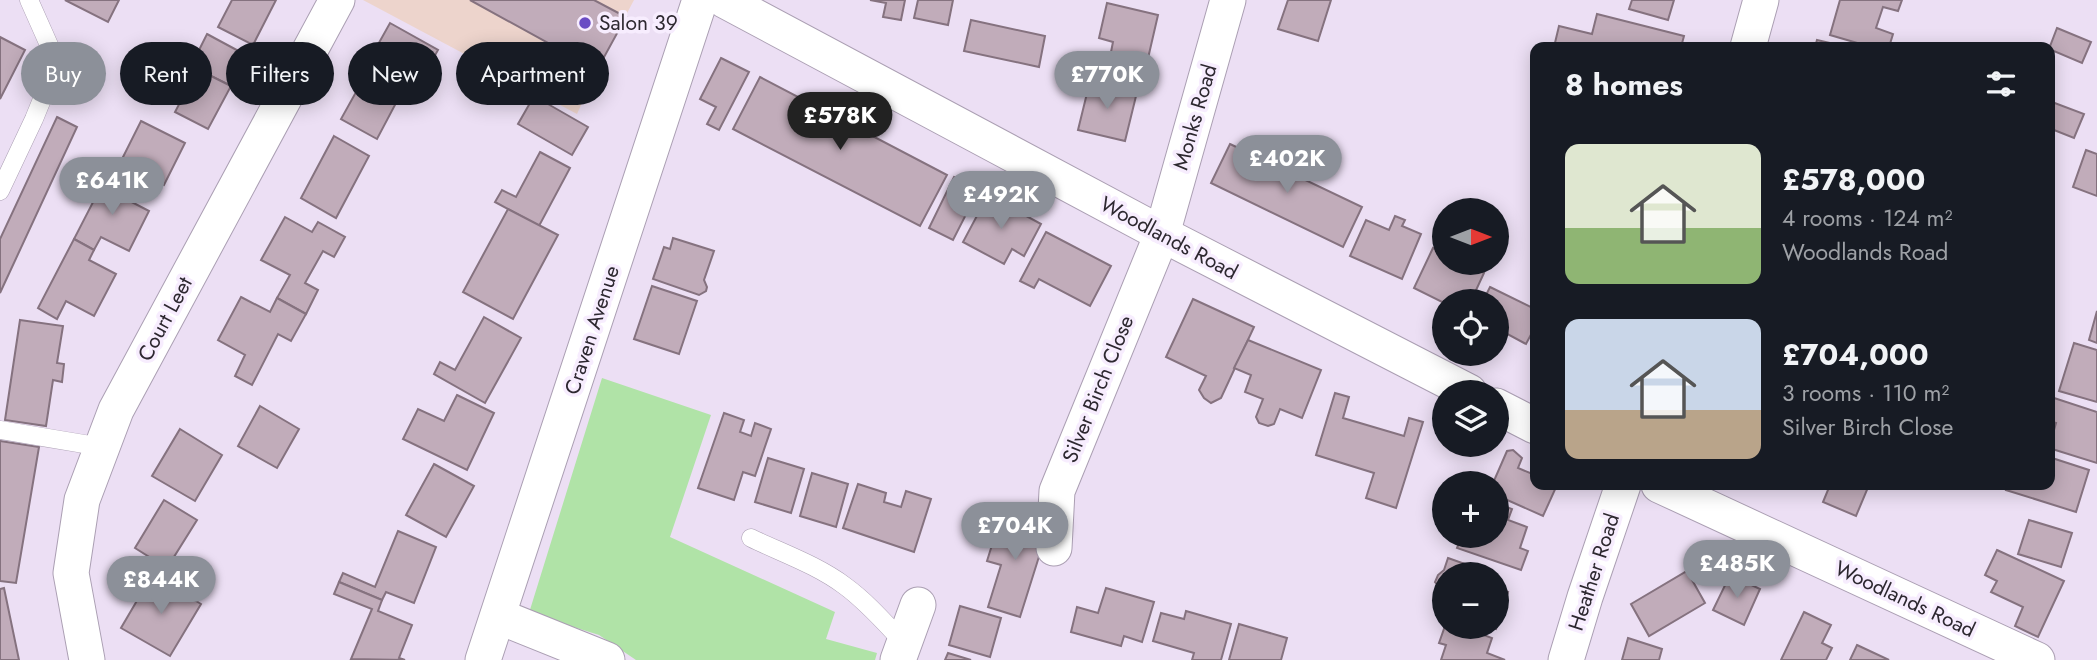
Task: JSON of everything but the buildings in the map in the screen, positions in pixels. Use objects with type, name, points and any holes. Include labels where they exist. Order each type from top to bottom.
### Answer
[{"type":"street","name":"Court Leet","points":[[87,660],[71,573],[82,500],[116,410],[337,0]]},
{"type":"street","name":"Craven Avenue","points":[[483,660],[700,0]]},
{"type":"street","name":"Woodlands Road","points":[[724,0],[1162,234],[1446,380]]},
{"type":"street","name":"Monks Road","points":[[1162,234],[1228,0]]},
{"type":"street","points":[[1749,42],[1761,0]]},
{"type":"street","name":"Silver Birch Close","points":[[1054,548],[1057,491],[1162,234]]},
{"type":"street","points":[[1509,413],[1530,423]]},
{"type":"street","name":"Heather Road","points":[[1566,660],[1621,490]]},
{"type":"street","name":"Woodlands Road","points":[[1670,490],[2037,660]]},
{"type":"street","points":[[901,652],[918,605]]},
{"type":"street","points":[[498,616],[607,660]]},
{"type":"lane","points":[[0,191],[52,75],[50,45],[29,0]]},
{"type":"lane","points":[[0,430],[102,447]]},
{"type":"lane","points":[[751,538],[844,585],[871,608],[901,652]]},
{"type":"shaded area","points":[[363,0],[634,0],[609,47],[609,42],[456,42],[456,50]]},
{"type":"shaded area","points":[[560,105],[581,105],[577,114]]},
{"type":"green space","points":[[602,378],[711,415],[670,537],[835,612],[826,639],[877,653],[875,660],[636,660],[599,635],[529,613]]},
{"type":"place","name":"Salon 39","points":[[585,23]]}]
